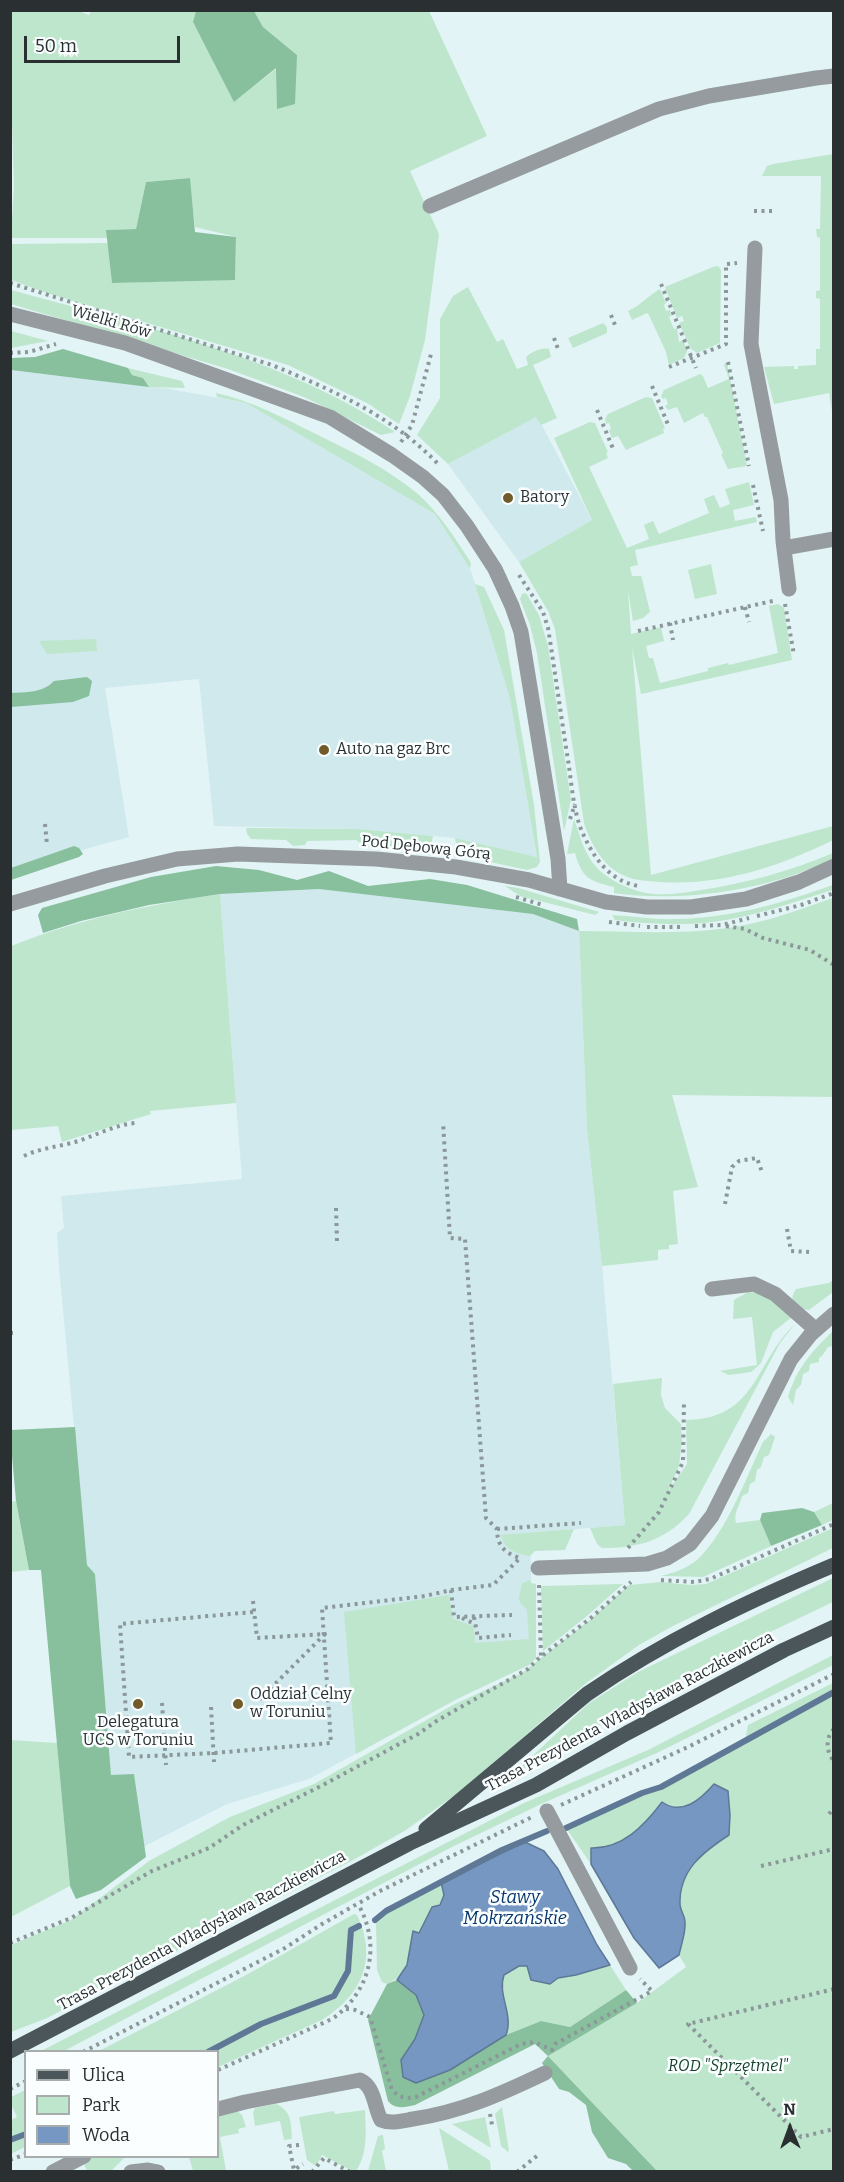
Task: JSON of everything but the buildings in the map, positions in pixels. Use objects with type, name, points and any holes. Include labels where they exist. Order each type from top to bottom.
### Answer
[{"type":"main road","name":"Trasa Prezydenta Władysława Raczkiewicza","points":[[410,1843],[587,1694],[613,1676],[659,1647],[715,1618],[834,1565]]},
{"type":"main road","name":"Trasa Prezydenta Władysława Raczkiewicza","points":[[10,2051],[410,1843],[536,1785],[627,1733],[784,1650],[834,1627]]},
{"type":"street","points":[[430,206],[659,110],[709,96],[834,76]]},
{"type":"street","points":[[755,248],[751,344],[782,500],[789,589]]},
{"type":"street","name":"Wielki Rów","points":[[10,314],[125,343],[330,417],[392,455],[423,477],[443,495],[467,526],[495,569],[521,632],[558,859],[560,889]]},
{"type":"street","points":[[784,548],[834,539]]},
{"type":"street","name":"Pod Dębową Górą","points":[[10,904],[105,876],[177,859],[238,854],[376,859],[456,867],[529,879],[626,906],[691,907],[746,899],[799,882],[834,866]]},
{"type":"street","points":[[799,882],[834,875]]},
{"type":"street","points":[[712,1289],[754,1284],[776,1294],[815,1329]]},
{"type":"street","points":[[534,1569],[647,1564],[667,1558],[690,1544],[712,1516],[791,1359],[815,1329],[834,1314]]},
{"type":"street","points":[[547,1811],[630,1968]]},
{"type":"street","points":[[219,2109],[360,2080],[366,2083],[371,2091],[381,2120],[392,2123],[436,2116],[487,2100],[545,2073]]},
{"type":"street","points":[[53,2172],[82,2158]]},
{"type":"street","points":[[131,2172],[148,2169],[158,2172]]},
{"type":"path","points":[[754,211],[775,211]]},
{"type":"path","points":[[669,367],[726,344],[726,264],[740,262],[741,256]]},
{"type":"path","points":[[10,283],[272,365],[309,380],[364,408],[406,435],[441,468]]},
{"type":"path","points":[[661,284],[696,368]]},
{"type":"path","points":[[611,315],[615,325]]},
{"type":"path","points":[[554,338],[558,349]]},
{"type":"path","points":[[10,353],[29,352],[62,342],[51,339]]},
{"type":"path","points":[[392,455],[412,424],[431,354]]},
{"type":"path","points":[[728,362],[749,466]]},
{"type":"path","points":[[652,386],[669,427]]},
{"type":"path","points":[[597,410],[614,451]]},
{"type":"path","points":[[753,485],[765,535]]},
{"type":"path","points":[[515,568],[543,612],[548,628],[575,803],[583,835],[603,867],[614,877],[628,884],[644,887]]},
{"type":"path","points":[[638,631],[776,599],[784,601],[794,655]]},
{"type":"path","points":[[745,606],[749,622]]},
{"type":"path","points":[[670,623],[673,640]]},
{"type":"path","points":[[45,824],[47,845]]},
{"type":"path","points":[[722,925],[745,929],[763,938],[810,950],[834,965]]},
{"type":"path","points":[[443,1122],[450,1238],[465,1239],[486,1518],[497,1529],[497,1538],[501,1547],[534,1569],[541,1657]]},
{"type":"path","points":[[24,1156],[34,1151],[56,1148],[84,1139],[122,1124],[135,1123]]},
{"type":"path","points":[[725,1204],[732,1167],[739,1161],[757,1158],[762,1172]]},
{"type":"path","points":[[336,1208],[337,1242]]},
{"type":"path","points":[[787,1229],[791,1251],[809,1252]]},
{"type":"path","points":[[10,1333],[17,1333]]},
{"type":"path","points":[[632,1551],[626,1551],[659,1512],[683,1462],[684,1401]]},
{"type":"path","points":[[497,1529],[582,1523]]},
{"type":"path","points":[[657,1580],[694,1582],[710,1579],[834,1524]]},
{"type":"path","points":[[253,1612],[120,1624],[129,1756],[214,1753],[331,1743],[322,1608],[425,1596],[493,1585],[520,1558]]},
{"type":"path","points":[[10,1943],[71,1918],[152,1871],[209,1848],[243,1825],[418,1734],[438,1720],[525,1671],[633,1581]]},
{"type":"path","points":[[451,1590],[454,1617],[512,1615]]},
{"type":"path","points":[[253,1601],[256,1638],[325,1634]]},
{"type":"path","points":[[462,1617],[475,1624]]},
{"type":"path","points":[[474,1617],[478,1638],[511,1635]]},
{"type":"path","points":[[258,1701],[325,1634]]},
{"type":"path","points":[[87,2050],[285,1948],[380,1891],[514,1824],[688,1747],[834,1674]]},
{"type":"path","points":[[162,1703],[166,1764]]},
{"type":"path","points":[[211,1707],[214,1762]]},
{"type":"path","points":[[834,1729],[827,1740],[828,1755],[834,1761]]},
{"type":"path","points":[[829,1814],[834,1808]]},
{"type":"path","points":[[761,1866],[834,1850]]},
{"type":"path","points":[[219,2070],[332,2019],[346,2009],[366,1979],[370,1955],[369,1932],[365,1916],[358,1904]]},
{"type":"path","points":[[346,2009],[355,2010],[370,2017],[392,2090],[399,2097],[406,2099],[416,2097],[521,2044],[534,2042],[552,2050],[555,2044],[652,1991],[649,1989]]},
{"type":"path","points":[[834,1989],[688,2024],[801,2137],[834,2129]]},
{"type":"path","points":[[10,2089],[24,2082]]},
{"type":"path","points":[[490,2114],[492,2125]]},
{"type":"path","points":[[282,2148],[300,2145]]},
{"type":"path","points":[[289,2146],[294,2170],[303,2164]]},
{"type":"path","points":[[517,2172],[538,2155]]},
{"type":"path","points":[[312,2172],[324,2158],[350,2172]]},
{"type":"shaded area","points":[[10,370],[170,389],[246,403],[435,514],[471,571],[510,699],[537,857],[455,838],[358,829],[214,826],[199,679],[105,688],[129,837],[11,875]]},
{"type":"shaded area","points":[[537,416],[592,520],[519,562],[448,464]]},
{"type":"shaded area","points":[[319,889],[533,914],[579,931],[587,1129],[602,1266],[625,1525],[530,1533],[533,1658],[309,1779],[227,1804],[143,1847],[134,1775],[111,1775],[95,1574],[87,1565],[59,1267],[57,1233],[64,1228],[61,1196],[242,1179],[220,894]]},
{"type":"green space","points":[[92,10],[196,11],[193,22],[235,101],[277,68],[277,108],[297,55],[263,27],[254,11],[429,11],[487,136],[410,171],[439,234],[425,340],[410,396],[399,424],[367,403],[288,365],[47,293],[11,280],[10,244],[108,243],[112,283],[235,279],[236,237],[195,227],[189,178],[146,182],[136,229],[107,230],[107,238],[11,238],[14,186],[11,11],[78,11],[89,15]]},
{"type":"green space","points":[[196,11],[254,11],[263,27],[297,55],[295,104],[277,109],[276,68],[234,102],[193,22]]},
{"type":"green space","points":[[834,154],[833,417],[829,393],[774,404],[764,367],[794,366],[794,369],[798,369],[798,366],[816,365],[816,349],[820,349],[820,299],[816,298],[816,291],[820,290],[820,238],[817,237],[816,229],[820,229],[821,176],[762,176],[767,166],[773,164]]},
{"type":"green space","points":[[190,178],[195,232],[236,237],[235,280],[112,283],[106,230],[136,229],[146,182]]},
{"type":"green space","points":[[718,266],[721,270],[720,343],[697,353],[691,349],[679,323],[684,321],[682,316],[677,318],[665,287]]},
{"type":"green space","points":[[468,287],[497,342],[503,339],[517,369],[528,365],[526,357],[531,353],[540,349],[549,349],[551,357],[533,365],[557,418],[541,425],[536,417],[448,464],[417,435],[440,398],[440,319],[453,296]]},
{"type":"green space","points":[[660,289],[666,303],[664,305],[666,311],[670,310],[671,316],[669,317],[674,329],[677,328],[679,342],[683,340],[687,351],[684,358],[669,365],[666,352],[649,315],[647,313],[632,320],[628,311]]},
{"type":"green space","points":[[11,290],[159,331],[258,363],[352,406],[395,432],[381,435],[304,397],[228,369],[11,304]]},
{"type":"green space","points":[[603,323],[607,327],[607,333],[573,348],[568,338]]},
{"type":"green space","points":[[11,331],[48,341],[11,348]]},
{"type":"green space","points":[[63,349],[128,368],[132,375],[143,378],[149,387],[11,370],[11,358],[35,357]]},
{"type":"green space","points":[[725,363],[727,363],[747,466],[728,469],[707,417],[703,413],[684,423],[677,407],[668,410],[665,406],[668,404],[666,398],[663,399],[661,396],[664,390],[700,374],[708,388],[729,379]]},
{"type":"green space","points":[[128,368],[182,381],[185,388],[149,387],[143,378],[132,375]]},
{"type":"green space","points":[[216,393],[243,401],[281,417],[395,477],[418,494],[440,518],[471,563],[470,569],[435,514],[246,403],[217,397]]},
{"type":"green space","points":[[646,397],[652,398],[665,428],[664,433],[626,450],[618,436],[612,438],[609,423],[606,424],[605,419],[608,414]]},
{"type":"green space","points":[[590,422],[595,423],[608,452],[606,453],[608,458],[589,467],[627,548],[649,539],[644,525],[653,521],[659,534],[709,513],[704,499],[714,495],[720,508],[730,504],[725,489],[749,482],[754,505],[733,510],[735,521],[756,517],[757,522],[635,550],[638,565],[630,567],[632,576],[641,576],[650,612],[643,618],[633,621],[628,590],[631,634],[661,627],[664,641],[646,646],[649,658],[653,658],[660,683],[708,671],[708,668],[778,653],[769,606],[778,604],[784,608],[792,660],[641,694],[632,647],[651,875],[833,826],[833,840],[792,858],[750,872],[706,881],[684,882],[661,882],[625,876],[610,867],[594,847],[584,823],[555,629],[548,611],[519,562],[592,520],[554,438]]},
{"type":"green space","points":[[711,564],[717,594],[695,599],[688,570]]},
{"type":"green space","points":[[475,584],[484,587],[504,630],[534,805],[540,862],[537,867],[527,870],[472,858],[456,843],[455,838],[537,857],[510,699]]},
{"type":"green space","points":[[526,593],[539,615],[548,646],[571,800],[564,831],[537,653],[520,599],[522,594]]},
{"type":"green space","points":[[96,639],[97,651],[47,654],[39,641]]},
{"type":"green space","points":[[87,677],[92,681],[89,696],[73,702],[11,707],[11,693],[45,688],[54,681]]},
{"type":"green space","points":[[574,819],[586,851],[597,868],[618,883],[648,893],[671,894],[718,887],[784,871],[833,853],[834,858],[783,878],[726,891],[668,896],[614,893],[614,887],[598,883],[584,873],[575,853],[567,854]]},
{"type":"green space","points":[[246,828],[358,829],[433,836],[431,845],[419,851],[366,847],[356,840],[307,841],[305,845],[293,846],[286,840],[251,839]]},
{"type":"green space","points":[[74,846],[79,848],[83,854],[79,857],[11,880],[11,868]]},
{"type":"green space","points":[[216,866],[259,870],[297,880],[329,871],[368,886],[430,879],[467,885],[577,919],[579,931],[533,914],[319,889],[220,894],[149,905],[81,921],[43,933],[38,915],[42,908],[151,877]]},
{"type":"green space","points":[[833,885],[833,890],[789,904],[743,917],[712,922],[651,923],[615,920],[612,915],[668,919],[717,916],[795,898]]},
{"type":"green space","points":[[505,886],[599,912],[595,915],[520,896]]},
{"type":"green space","points":[[220,894],[236,1103],[150,1111],[151,1114],[62,1142],[58,1126],[11,1130],[11,946],[37,936],[114,914]]},
{"type":"green space","points":[[833,898],[833,1097],[672,1095],[698,1187],[673,1191],[678,1244],[669,1245],[669,1249],[658,1250],[658,1260],[602,1266],[587,1129],[579,931],[704,931],[767,920]]},
{"type":"green space","points":[[833,1280],[833,1292],[809,1310],[797,1308],[792,1298],[796,1289],[829,1283]]},
{"type":"green space","points":[[748,1292],[767,1296],[792,1317],[773,1332],[761,1363],[751,1372],[729,1375],[720,1371],[757,1365],[752,1317],[733,1319],[734,1300]]},
{"type":"green space","points":[[795,1324],[780,1343],[689,1514],[670,1531],[650,1541],[615,1548],[602,1548],[597,1544],[590,1528],[625,1525],[613,1384],[662,1378],[661,1395],[665,1408],[681,1424],[682,1440],[679,1466],[668,1491],[687,1464],[686,1420],[709,1417],[727,1410],[741,1399],[752,1386],[781,1339]]},
{"type":"green space","points":[[833,1331],[833,1346],[828,1347],[819,1358],[819,1362],[810,1364],[809,1371],[803,1374],[793,1405],[788,1397],[800,1369]]},
{"type":"green space","points":[[75,1427],[87,1565],[95,1574],[111,1775],[134,1774],[146,1857],[101,1890],[76,1899],[70,1886],[41,1570],[29,1570],[16,1501],[10,1433],[11,1430]]},
{"type":"green space","points":[[771,1434],[775,1437],[769,1455],[764,1457],[761,1467],[757,1470],[755,1481],[750,1484],[748,1493],[742,1496],[735,1519],[736,1523],[760,1520],[771,1546],[703,1577],[661,1576],[690,1565],[708,1547],[735,1504],[763,1442]]},
{"type":"green space","points":[[16,1501],[29,1570],[11,1572],[11,1502]]},
{"type":"green space","points":[[833,1503],[833,1520],[822,1525],[814,1512]]},
{"type":"green space","points":[[802,1508],[814,1512],[822,1525],[771,1546],[760,1520],[762,1513]]},
{"type":"green space","points":[[833,1528],[833,1548],[639,1645],[585,1684],[458,1793],[406,1830],[355,1859],[47,2018],[11,2032],[11,1945],[71,1920],[149,1861],[230,1817],[314,1784],[453,1705],[522,1673],[591,1619],[629,1585],[661,1582],[706,1584]]},
{"type":"green space","points":[[574,1529],[565,1550],[535,1551],[530,1556],[508,1548],[501,1535]]},
{"type":"green space","points":[[833,1578],[833,1602],[722,1655],[512,1775],[589,1703],[638,1672]]},
{"type":"green space","points":[[531,1580],[531,1583],[536,1584],[536,1658],[529,1665],[457,1699],[356,1754],[344,1612],[449,1595],[453,1619],[474,1626],[475,1643],[529,1639],[527,1610],[519,1598],[522,1583]]},
{"type":"green space","points":[[623,1584],[587,1616],[543,1651],[541,1586]]},
{"type":"green space","points":[[833,1655],[833,1665],[659,1752],[539,1805],[452,1847],[66,2050],[43,2050],[524,1803],[648,1750]]},
{"type":"green space","name":"ROD \"Sprzętmel\"","points":[[833,1683],[833,2171],[657,2171],[548,2056],[637,2003],[686,1967],[679,1955],[686,1923],[680,1906],[683,1879],[695,1861],[729,1835],[714,1785],[697,1801],[684,1807],[669,1806],[662,1802],[640,1827],[622,1840],[613,1845],[591,1848],[591,1864],[566,1828],[642,1793],[661,1787],[745,1741],[748,1725]]},
{"type":"green space","points":[[10,1740],[57,1743],[70,1886],[11,1917]]},
{"type":"green space","points":[[441,1882],[444,1895],[440,1905],[432,1907],[419,1933],[413,1931],[404,1969],[394,1980],[387,1984],[382,1982],[377,1970],[376,1922],[386,1911]]},
{"type":"green space","points":[[354,1914],[357,1915],[366,1946],[366,1961],[362,1975],[347,1999],[322,2020],[219,2067],[219,2050],[101,2050],[248,1974]]},
{"type":"green space","points":[[527,1965],[537,1977],[550,1984],[558,1978],[610,1965],[626,1990],[570,2027],[541,2021],[506,2035],[508,2020],[503,1991],[504,1976],[519,1966]]},
{"type":"green space","points":[[397,1980],[416,1995],[424,2015],[415,2039],[401,2061],[450,2070],[506,2035],[541,2021],[570,2027],[626,1990],[637,2003],[548,2056],[535,2044],[415,2105],[400,2107],[388,2101],[368,2020],[387,1984]]},
{"type":"green space","points":[[548,2056],[657,2171],[633,2171],[626,2164],[608,2158],[592,2132],[586,2105],[569,2092],[559,2089],[542,2063]]},
{"type":"green space","points":[[24,2090],[24,2148],[11,2154],[11,2120],[17,2117],[11,2104],[11,2097]]},
{"type":"green space","points":[[276,2104],[288,2114],[292,2139],[284,2140],[280,2121],[255,2126],[253,2112],[255,2108]]},
{"type":"green space","points":[[502,2107],[508,2152],[501,2146],[495,2114]]},
{"type":"green space","points":[[236,2110],[242,2115],[246,2127],[238,2129],[239,2133],[220,2137],[226,2171],[193,2171],[189,2158],[219,2158],[219,2116]]},
{"type":"green space","points":[[365,2110],[366,2134],[363,2157],[356,2171],[322,2155],[316,2166],[307,2160],[299,2117],[334,2111],[335,2114]]},
{"type":"green space","points":[[485,2117],[491,2148],[452,2124]]},
{"type":"green space","points":[[439,2128],[490,2161],[491,2171],[449,2171]]},
{"type":"green space","points":[[383,2135],[385,2149],[382,2151],[386,2171],[368,2171],[378,2136]]},
{"type":"green space","points":[[90,2158],[124,2158],[111,2171],[87,2171],[84,2164],[62,2170]]},
{"type":"water","name":"Stawy Mokrzańskie","points":[[714,1784],[728,1791],[729,1835],[702,1855],[688,1872],[681,1892],[680,1906],[685,1926],[679,1955],[659,1968],[634,1938],[591,1864],[591,1848],[613,1845],[622,1840],[640,1827],[662,1802],[669,1806],[684,1807],[703,1796]]},
{"type":"water","name":"Stawy Mokrzańskie","points":[[525,1842],[544,1851],[558,1869],[597,1945],[610,1965],[558,1978],[550,1984],[531,1980],[527,1966],[519,1966],[504,1975],[502,1982],[508,2020],[506,2035],[450,2070],[416,2083],[403,2077],[401,2060],[415,2039],[424,2015],[416,1995],[397,1980],[407,1965],[413,1931],[419,1933],[432,1907],[440,1905],[444,1895],[441,1882]]},
{"type":"waterway","points":[[566,1828],[642,1793],[661,1787],[834,1692]]},
{"type":"waterway","points":[[375,1920],[386,1911],[502,1850],[547,1831]]},
{"type":"waterway","points":[[212,2050],[261,2024],[334,1996],[348,1971],[351,1930],[359,1926]]},
{"type":"waterway","points":[[10,2140],[24,2135]]},
{"type":"place","name":"Batory","points":[[508,498]]},
{"type":"place","name":"Auto na gaz Brc","points":[[324,750]]},
{"type":"place","name":"Delegatura UCS w Toruniu","points":[[138,1704]]},
{"type":"place","name":"Oddział Celny w Toruniu","points":[[238,1704]]}]
